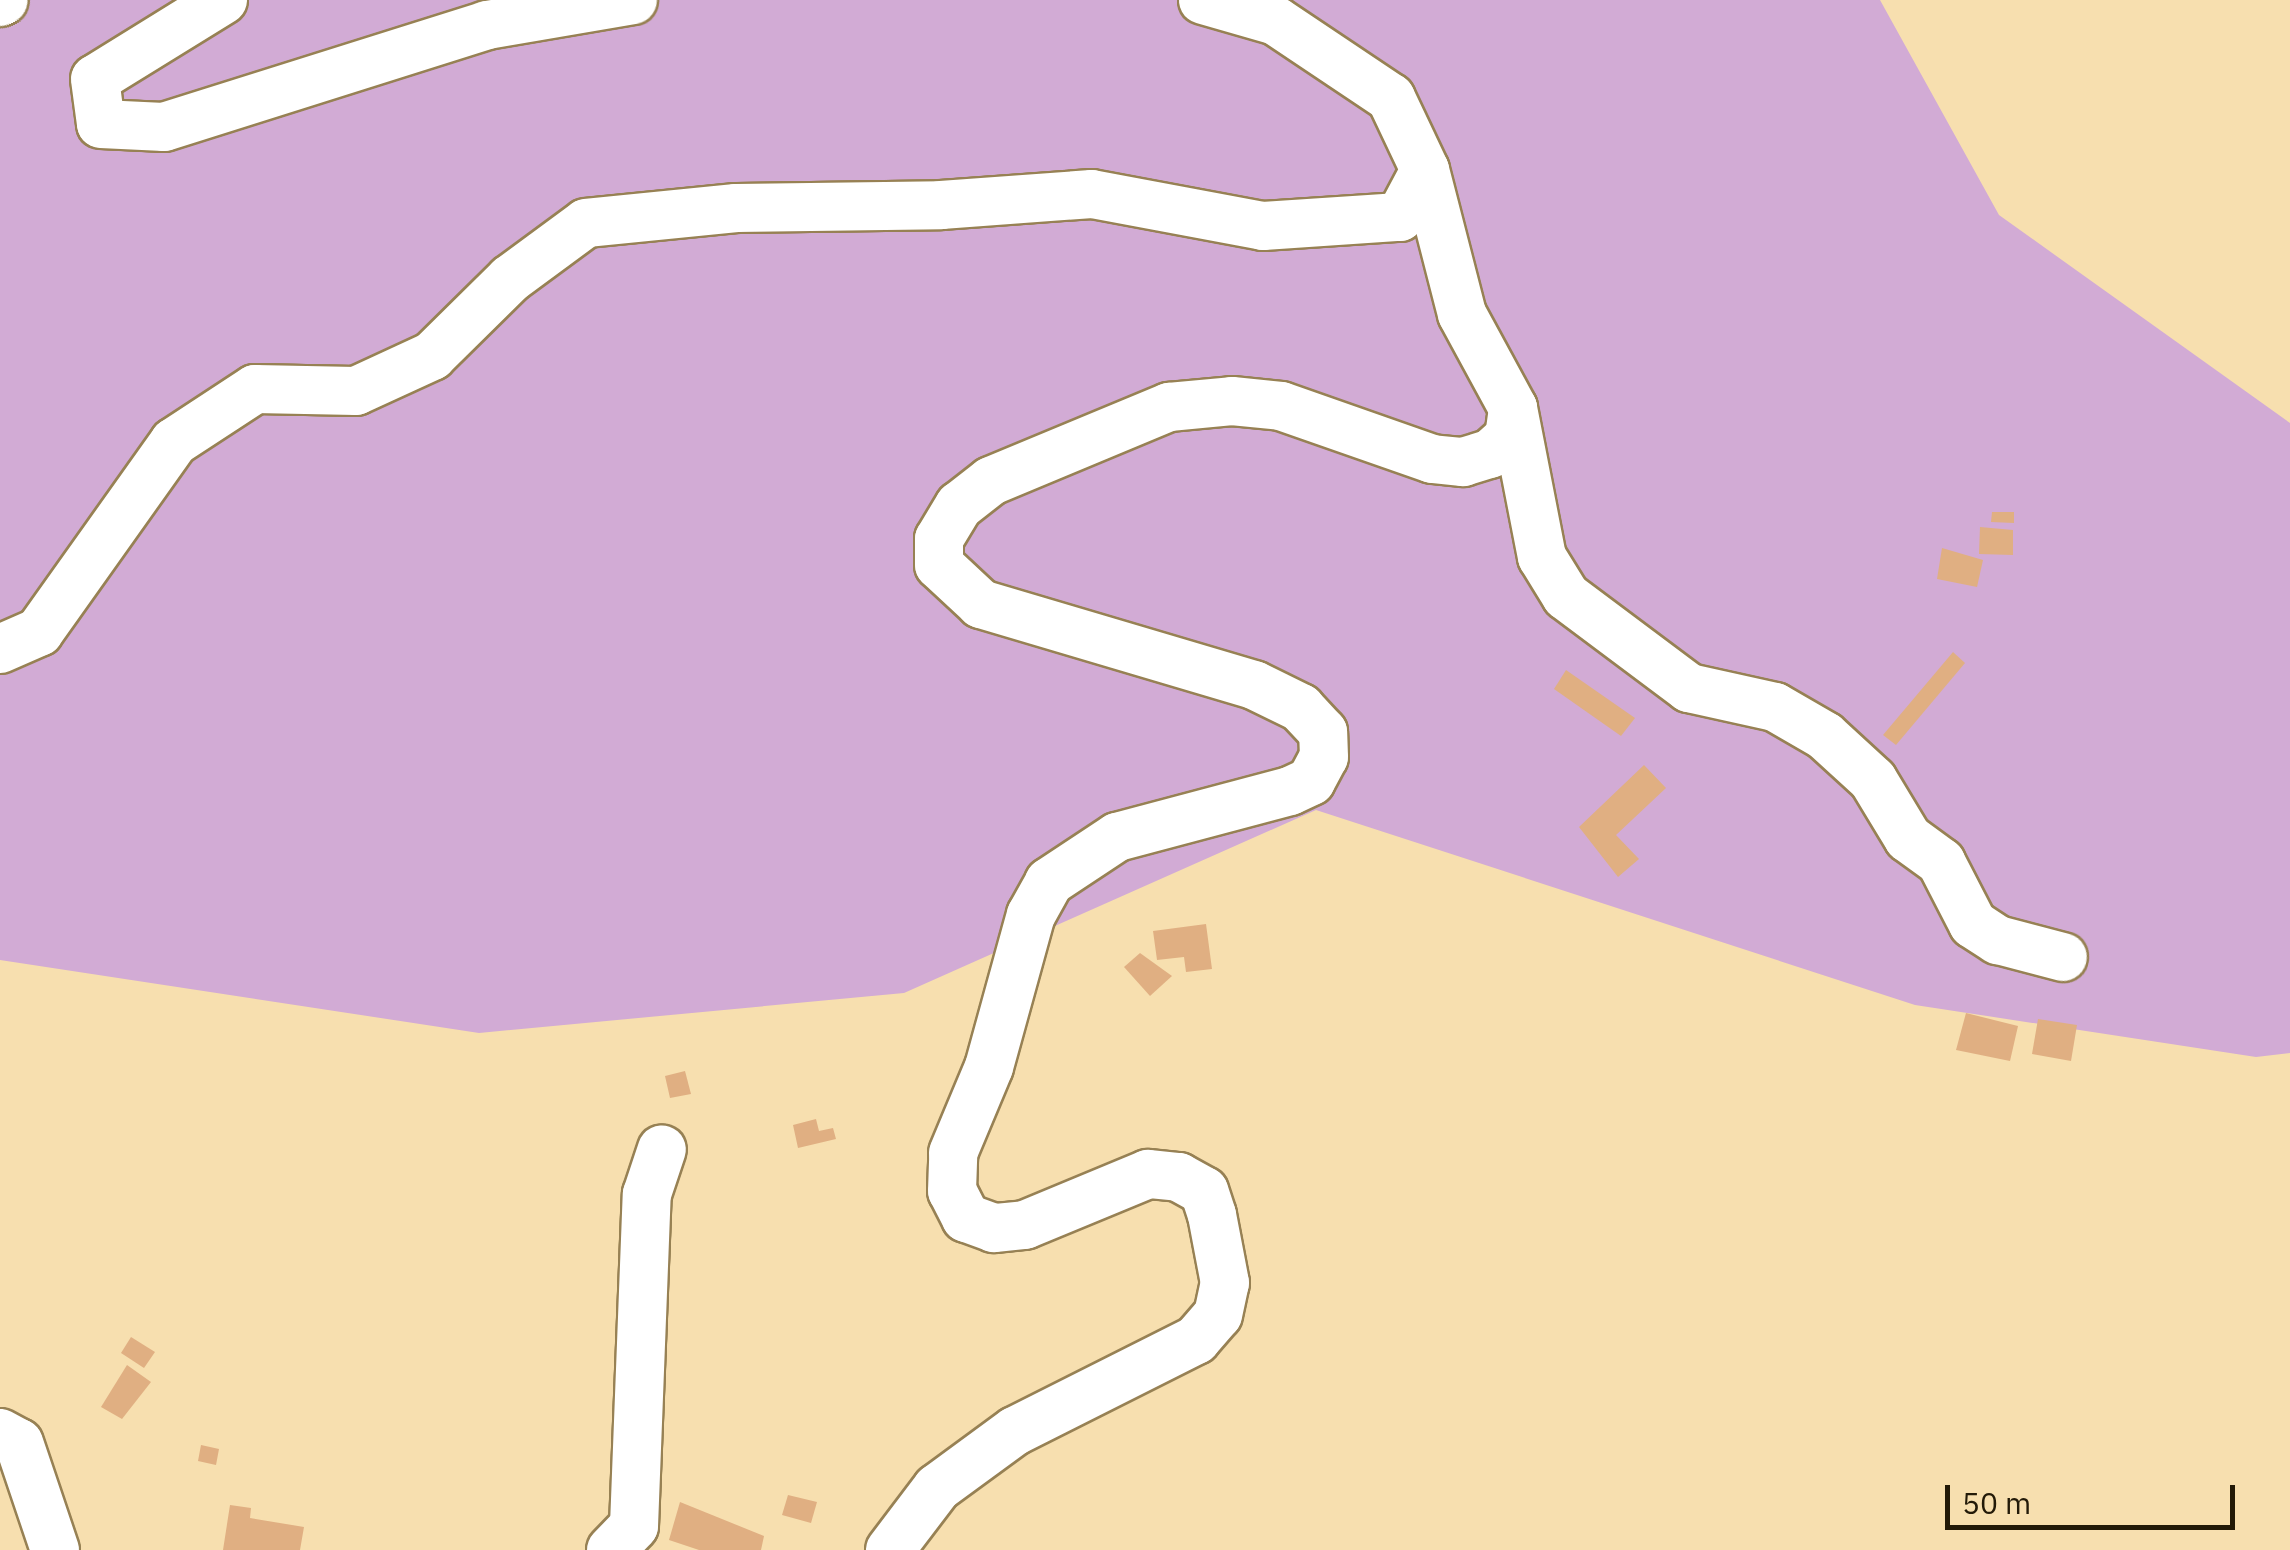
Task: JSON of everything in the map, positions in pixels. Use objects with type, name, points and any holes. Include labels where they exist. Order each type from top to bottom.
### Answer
[{"type":"street","points":[[223,0],[95,79],[101,124],[164,126],[486,25],[634,0]]},
{"type":"street","points":[[1203,0],[1276,22],[1391,98],[1425,170],[1462,314],[1513,408],[1542,557],[1566,596],[1689,688],[1775,707],[1825,736],[1873,780],[1908,838],[1941,862],[1973,924],[1998,940],[2062,957]]},
{"type":"street","points":[[0,649],[38,632],[174,442],[255,389],[356,391],[432,356],[510,279],[586,223],[736,208],[941,205],[1092,194],[1263,226],[1400,217],[1425,170]]},
{"type":"street","points":[[890,1550],[937,1488],[1015,1431],[1196,1340],[1218,1315],[1222,1299],[1225,1284],[1204,1191],[1178,1177],[1148,1174],[1025,1225],[994,1228],[966,1218],[952,1190],[952,1153],[988,1067],[1031,915],[1049,882],[1117,838],[1290,791],[1311,781],[1324,757],[1323,732],[1301,708],[1254,685],[982,604],[939,564],[938,539],[959,506],[991,481],[1169,407],[1232,400],[1281,406],[1432,459],[1463,462],[1490,454],[1509,437],[1513,408]]},
{"type":"street","points":[[611,1550],[634,1526],[646,1194],[662,1149]]},
{"type":"street","points":[[0,1433],[18,1443],[55,1550]]},
{"type":"shaded area","points":[[0,0],[1880,0],[1999,215],[2290,423],[2290,1053],[2256,1057],[1915,1005],[1316,810],[904,993],[479,1033],[0,960]]},
{"type":"building","points":[[1992,512],[2014,512],[2014,523],[1991,522]]},
{"type":"building","points":[[1980,527],[2013,530],[2013,555],[1979,554]]},
{"type":"building","points":[[1942,548],[1983,560],[1977,587],[1937,579]]},
{"type":"building","points":[[1953,652],[1965,663],[1896,745],[1883,735]]},
{"type":"building","points":[[1566,670],[1635,718],[1621,736],[1554,689]]},
{"type":"building","points":[[1644,765],[1666,788],[1616,835],[1639,859],[1618,877],[1579,827]]},
{"type":"building","points":[[1206,924],[1212,969],[1186,972],[1184,957],[1157,960],[1153,931]]},
{"type":"building","points":[[1140,953],[1172,976],[1150,996],[1124,967]]},
{"type":"building","points":[[1966,1013],[2018,1026],[2010,1061],[1956,1050]]},
{"type":"building","points":[[2038,1019],[2077,1025],[2071,1061],[2032,1054]]},
{"type":"building","points":[[685,1071],[691,1094],[670,1098],[665,1076]]},
{"type":"building","points":[[816,1119],[819,1131],[833,1128],[836,1139],[798,1148],[793,1125]]},
{"type":"building","points":[[131,1337],[155,1352],[144,1368],[121,1353]]},
{"type":"building","points":[[127,1365],[151,1382],[122,1419],[101,1407]]},
{"type":"building","points":[[201,1445],[219,1449],[216,1465],[198,1461]]},
{"type":"building","points":[[788,1495],[817,1502],[811,1523],[782,1515]]},
{"type":"building","points":[[680,1502],[764,1536],[761,1550],[699,1550],[669,1540]]},
{"type":"building","points":[[230,1505],[251,1508],[250,1518],[304,1527],[300,1550],[223,1550]]}]
